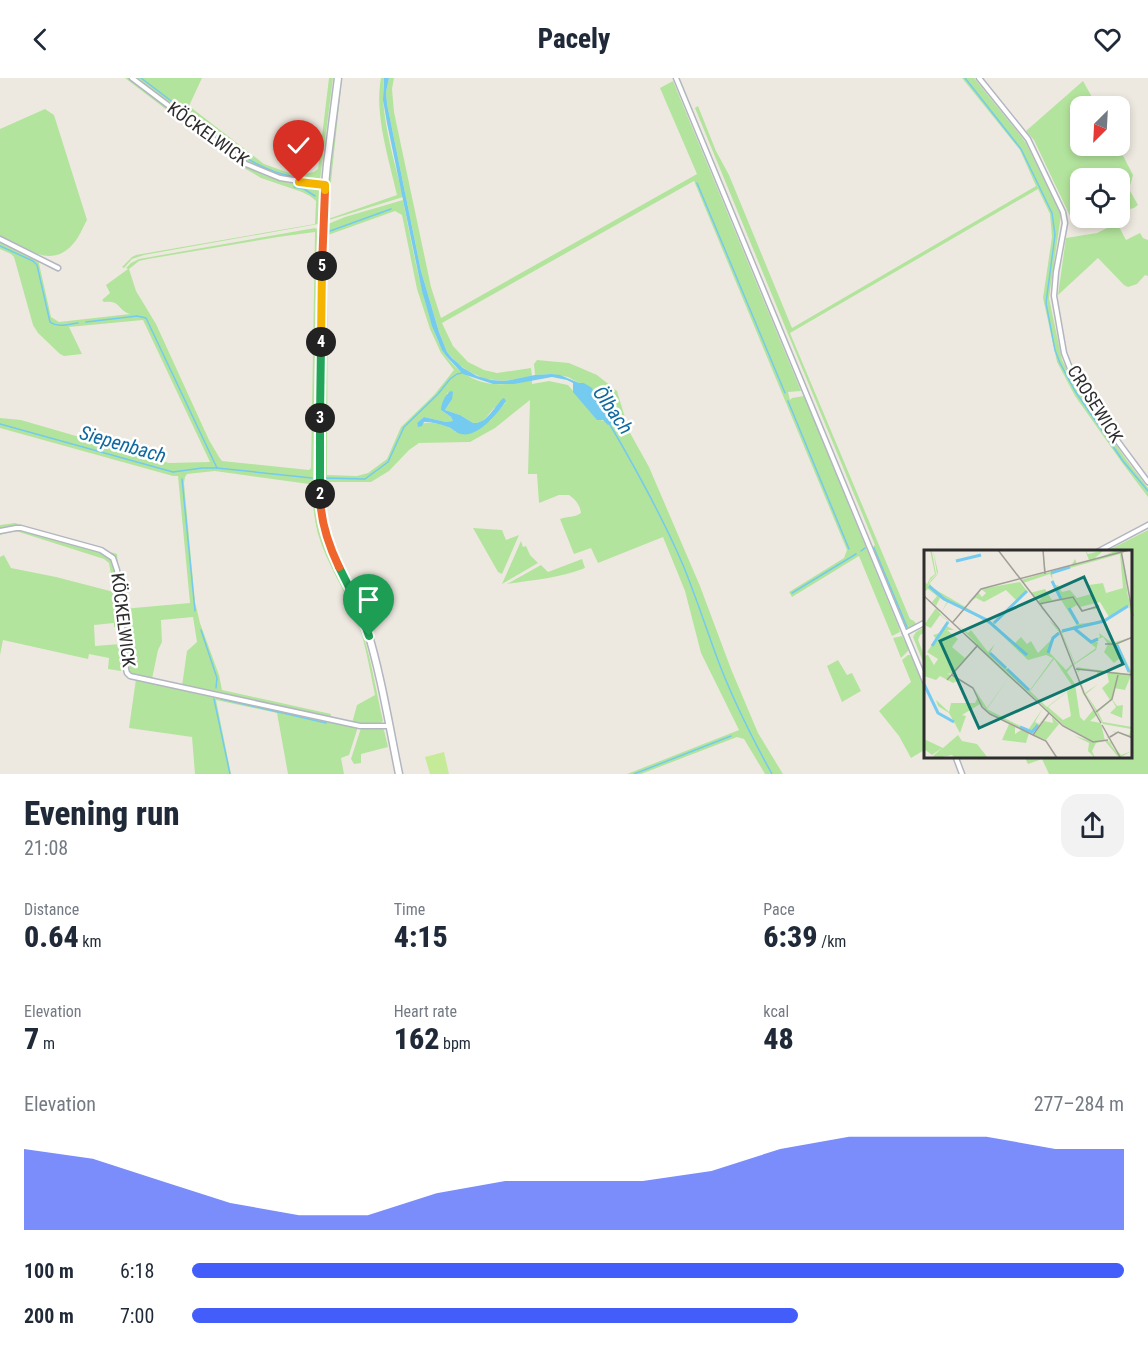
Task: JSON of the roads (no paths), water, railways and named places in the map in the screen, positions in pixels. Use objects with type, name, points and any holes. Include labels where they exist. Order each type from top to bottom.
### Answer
[{"type":"main road","points":[[338,78],[325,185],[323,222],[320,503],[323,522],[333,553],[358,605],[369,636],[399,774]]},
{"type":"street","name":"KÖCKELWICK","points":[[132,78],[246,164],[280,178],[325,185]]},
{"type":"street","points":[[676,78],[924,679]]},
{"type":"street","name":"CROSEWICK","points":[[979,78],[1028,139],[1063,212],[1065,223],[1054,296],[1065,353],[1071,371],[1148,482]]},
{"type":"street","points":[[0,239],[58,268]]},
{"type":"street","points":[[1101,550],[1148,525]]},
{"type":"street","name":"KÖCKELWICK","points":[[0,531],[21,528],[108,553],[113,558],[117,570],[127,673],[135,677],[360,726],[389,726]]},
{"type":"street","points":[[905,633],[924,623]]},
{"type":"street","points":[[956,759],[962,774]]},
{"type":"water","points":[[384,78],[389,78],[386,92],[387,104],[421,271],[447,352],[463,368],[477,376],[491,380],[505,381],[552,374],[584,383],[592,388],[599,404],[612,423],[608,425],[603,420],[597,420],[573,392],[573,383],[567,380],[552,377],[514,384],[493,384],[463,374],[442,350],[422,291],[387,123],[383,100]]},
{"type":"water","points":[[451,391],[453,392],[452,399],[445,410],[473,423],[484,420],[502,399],[506,401],[487,424],[474,432],[459,433],[448,427],[424,422],[418,427],[417,423],[424,417],[446,422],[453,421],[441,410],[444,399]]},
{"type":"waterway","points":[[141,78],[183,110]]},
{"type":"waterway","points":[[965,78],[1021,149],[1052,213],[1055,235],[1046,303],[1055,350],[1060,363],[1075,391],[1123,461],[1148,491]]},
{"type":"waterway","points":[[188,114],[238,153],[280,174],[296,177]]},
{"type":"waterway","points":[[697,183],[785,393]]},
{"type":"waterway","points":[[294,187],[304,189],[315,196]]},
{"type":"waterway","points":[[330,231],[391,209]]},
{"type":"waterway","points":[[0,246],[37,265],[50,322],[60,325],[78,323]]},
{"type":"waterway","points":[[86,322],[137,316],[146,318],[217,468]]},
{"type":"waterway","name":"Siepenbach","points":[[324,478],[365,479],[388,462],[404,427],[450,379],[462,373]]},
{"type":"waterway","points":[[788,401],[849,549]]},
{"type":"waterway","name":"Ölbach","points":[[609,423],[675,547],[728,686],[772,774]]},
{"type":"waterway","name":"Siepenbach","points":[[0,424],[173,472],[217,468],[312,478]]},
{"type":"waterway","points":[[182,479],[195,611]]},
{"type":"waterway","points":[[861,551],[865,548]]},
{"type":"waterway","points":[[874,548],[907,627]]},
{"type":"waterway","points":[[792,593],[856,554]]},
{"type":"waterway","points":[[201,630],[217,678],[216,688]]},
{"type":"waterway","points":[[214,699],[230,774]]},
{"type":"waterway","points":[[221,699],[326,723]]},
{"type":"waterway","points":[[634,774],[731,736]]}]
